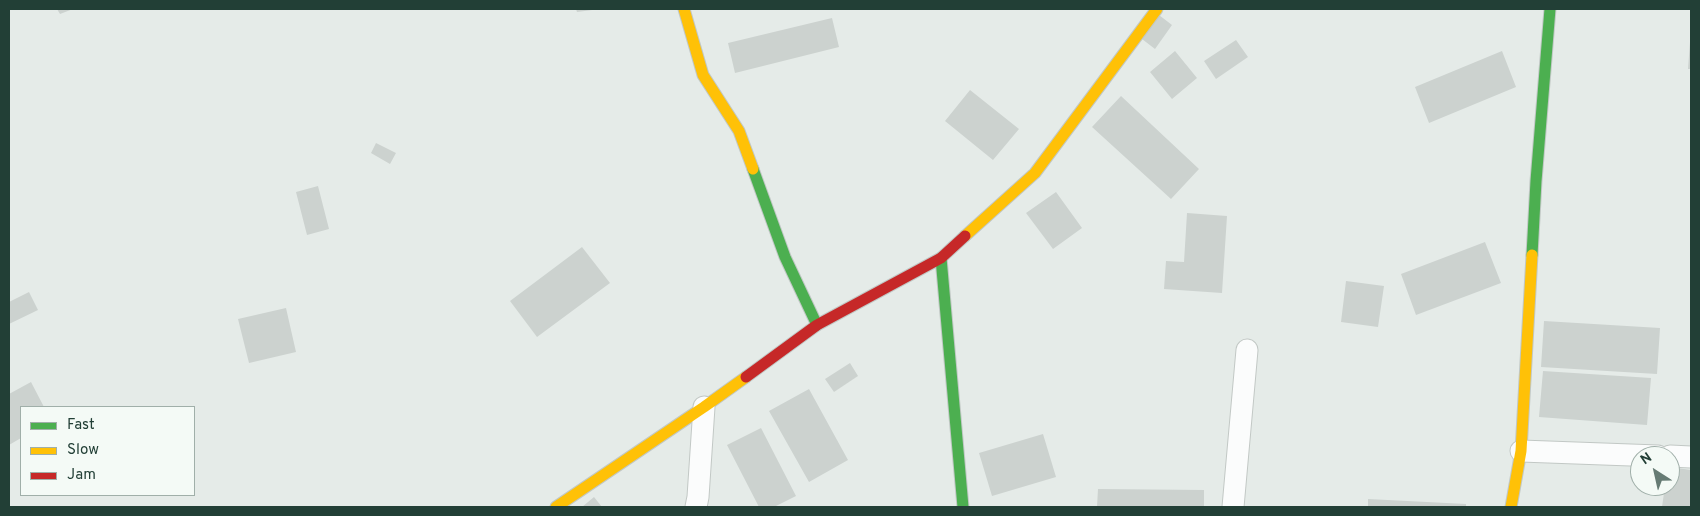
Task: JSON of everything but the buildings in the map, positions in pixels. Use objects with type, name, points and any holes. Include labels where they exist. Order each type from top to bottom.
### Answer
[{"type":"street","points":[[684,9],[703,75],[739,131],[785,258],[817,325]]},
{"type":"street","points":[[556,507],[704,407],[817,325],[941,258],[1035,173],[1157,9]]},
{"type":"street","points":[[1511,507],[1521,452],[1536,181],[1550,9]]},
{"type":"street","points":[[941,258],[963,507]]},
{"type":"street","points":[[1233,507],[1247,350]]},
{"type":"street","points":[[696,507],[704,407]]},
{"type":"street","points":[[1521,452],[1630,455]]},
{"type":"traffic: fast","points":[[1532,255],[1550,9]]},
{"type":"traffic: fast","points":[[753,169],[785,257],[817,325]]},
{"type":"traffic: fast","points":[[941,258],[963,507]]},
{"type":"traffic: slow","points":[[684,9],[703,75],[739,131],[753,169]]},
{"type":"traffic: slow","points":[[965,236],[1035,173],[1157,9]]},
{"type":"traffic: slow","points":[[1511,507],[1521,451],[1532,255]]},
{"type":"traffic: slow","points":[[556,507],[746,377]]},
{"type":"traffic: jam","points":[[746,377],[817,325],[941,258],[965,236]]}]
